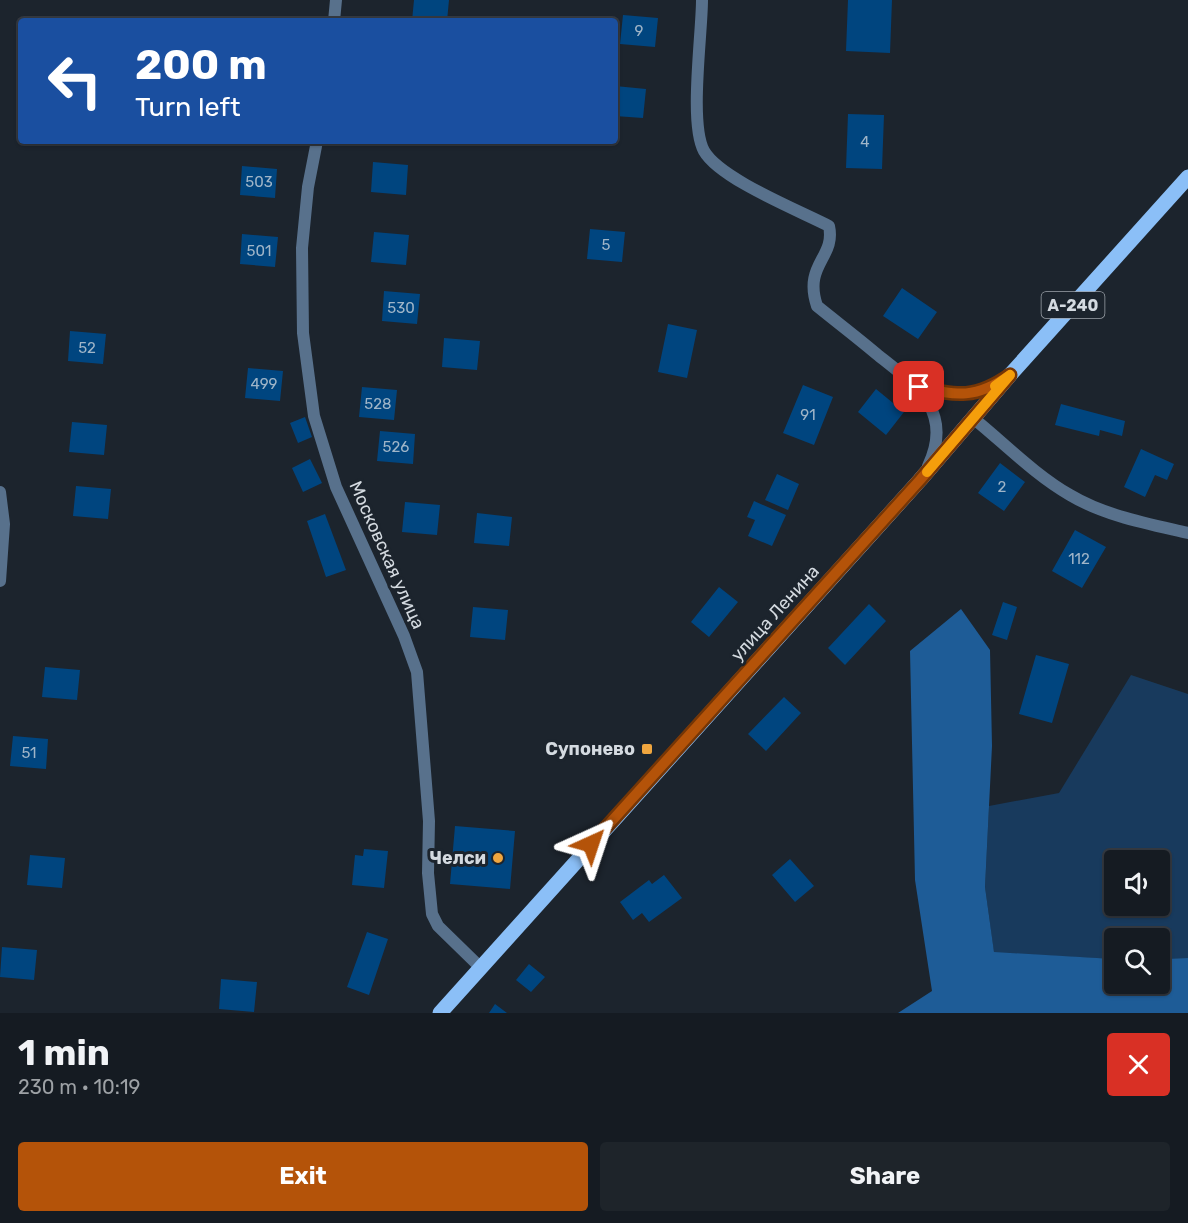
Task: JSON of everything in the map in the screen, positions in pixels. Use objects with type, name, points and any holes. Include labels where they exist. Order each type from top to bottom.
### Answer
[{"type":"main road","points":[[1136,235],[1188,165]]},
{"type":"main road","name":"А-240","points":[[1136,235],[1188,177]]},
{"type":"main road","name":"улица Ленина","points":[[440,1013],[920,480],[1010,375],[1136,235]]},
{"type":"street","points":[[334,18],[336,0]]},
{"type":"street","points":[[702,0],[697,123],[704,150],[724,172],[829,226],[831,237],[813,275],[812,291],[818,306],[919,387],[932,408],[937,439],[933,455],[920,480]]},
{"type":"street","name":"Московская улица","points":[[316,144],[308,187],[302,248],[303,333],[314,416],[336,487],[404,636],[417,672],[429,821],[432,914],[438,926],[480,967]]},
{"type":"street","points":[[919,387],[959,394],[976,393],[990,389],[1010,375]]},
{"type":"street","points":[[973,418],[1070,495],[1094,507],[1188,534]]},
{"type":"street","points":[[0,492],[4,524],[0,581]]},
{"type":"shaded area","points":[[961,609],[990,650],[992,746],[985,887],[994,952],[1104,958],[1104,994],[1170,994],[1170,959],[1188,958],[1188,1013],[898,1013],[932,991],[915,880],[910,651]]},
{"type":"shaded area","points":[[1131,675],[1188,694],[1188,958],[1170,959],[1170,928],[1104,928],[1104,958],[994,953],[985,887],[989,806],[1059,793]]},
{"type":"building","points":[[414,0],[449,0],[447,18],[412,18]]},
{"type":"building","points":[[848,0],[892,0],[890,53],[846,51]]},
{"type":"building","points":[[623,15],[658,18],[655,47],[620,44]]},
{"type":"building","points":[[618,86],[646,89],[643,118],[618,116]]},
{"type":"building","points":[[848,114],[884,115],[882,169],[846,168]]},
{"type":"building","points":[[373,162],[408,165],[406,195],[371,192]]},
{"type":"building","points":[[242,166],[277,169],[275,198],[240,195]]},
{"type":"building","points":[[590,229],[625,232],[622,262],[587,259]]},
{"type":"building","points":[[374,232],[409,235],[406,265],[371,262]]},
{"type":"building","points":[[242,234],[278,237],[275,267],[240,264]]},
{"type":"building","points":[[902,288],[937,312],[918,339],[883,316]]},
{"type":"building","points":[[384,291],[420,294],[417,324],[382,321]]},
{"type":"building","points":[[668,324],[697,330],[687,378],[658,372]]},
{"type":"building","points":[[70,331],[106,334],[103,364],[68,361]]},
{"type":"building","points":[[444,338],[480,341],[477,370],[442,367]]},
{"type":"building","points":[[248,368],[283,371],[280,401],[245,398]]},
{"type":"building","points":[[803,385],[833,397],[814,445],[783,433]]},
{"type":"building","points":[[362,387],[397,390],[394,420],[359,417]]},
{"type":"building","points":[[876,389],[904,412],[886,435],[858,412]]},
{"type":"building","points":[[1061,404],[1125,421],[1122,436],[1100,430],[1099,436],[1055,425]]},
{"type":"building","points":[[305,417],[312,437],[298,443],[290,423]]},
{"type":"building","points":[[72,422],[107,425],[104,455],[69,452]]},
{"type":"building","points":[[380,431],[415,434],[413,464],[377,461]]},
{"type":"building","points":[[1141,449],[1174,464],[1167,480],[1155,475],[1145,497],[1124,487]]},
{"type":"building","points":[[310,459],[322,483],[303,492],[292,468]]},
{"type":"building","points":[[1000,463],[1025,482],[1004,511],[978,493]]},
{"type":"building","points":[[777,474],[799,484],[788,510],[765,500]]},
{"type":"building","points":[[76,486],[111,489],[108,519],[73,516]]},
{"type":"building","points":[[754,501],[786,515],[772,546],[748,536],[755,520],[747,517]]},
{"type":"building","points":[[405,502],[440,505],[437,535],[402,532]]},
{"type":"building","points":[[477,513],[512,517],[509,546],[474,543]]},
{"type":"building","points":[[325,514],[346,570],[326,577],[307,521]]},
{"type":"building","points":[[1075,530],[1106,547],[1082,588],[1052,571]]},
{"type":"building","points":[[719,587],[738,602],[709,637],[691,622]]},
{"type":"building","points":[[1003,602],[1017,607],[1007,640],[992,635]]},
{"type":"building","points":[[869,604],[886,621],[845,665],[828,648]]},
{"type":"building","points":[[473,607],[508,610],[505,640],[470,637]]},
{"type":"building","points":[[1036,655],[1069,664],[1052,723],[1019,714]]},
{"type":"building","points":[[45,667],[80,670],[77,700],[42,697]]},
{"type":"building","points":[[784,697],[801,713],[766,751],[748,734]]},
{"type":"building","points":[[13,736],[48,739],[46,769],[10,766]]},
{"type":"building","points":[[455,826],[515,831],[510,889],[450,884]]},
{"type":"building","points":[[364,849],[388,851],[384,888],[352,885],[355,855],[363,856]]},
{"type":"building","points":[[30,855],[65,858],[62,888],[27,885]]},
{"type":"building","points":[[790,859],[814,886],[795,902],[772,875]]},
{"type":"building","points":[[664,875],[682,898],[649,922],[642,913],[633,920],[620,902],[649,880],[652,884]]},
{"type":"building","points":[[367,932],[388,939],[369,995],[347,987]]},
{"type":"building","points":[[2,947],[37,950],[34,980],[0,977]]},
{"type":"building","points":[[529,964],[545,977],[531,992],[516,980]]},
{"type":"building","points":[[221,979],[257,982],[254,1012],[219,1009]]},
{"type":"building","points":[[495,1004],[507,1013],[489,1013]]},
{"type":"slow traffic","points":[[927,472],[1010,375],[995,386]]},
{"type":"place","name":"Супонево","points":[[647,749]]},
{"type":"place","name":"Челси","points":[[498,858]]},
{"type":"route","points":[[591,844],[920,480],[1010,375],[990,389],[976,393],[959,394],[919,387]]}]
